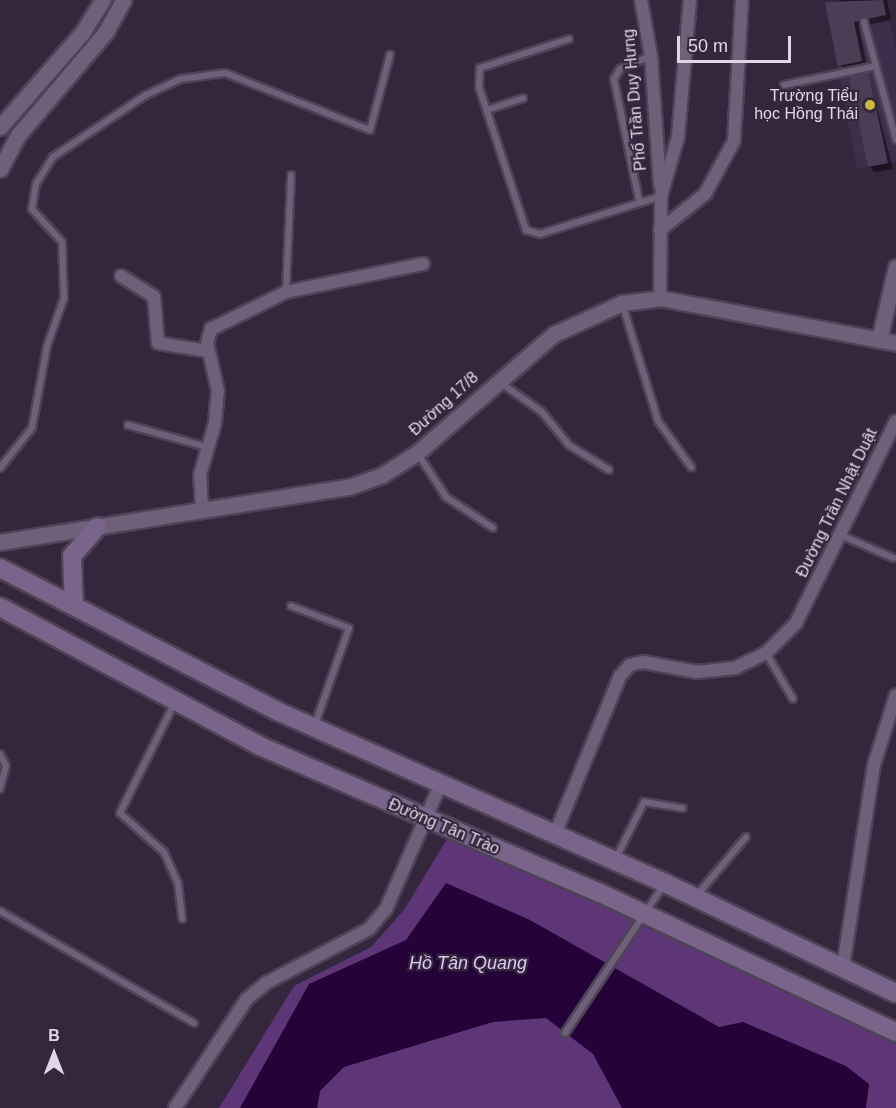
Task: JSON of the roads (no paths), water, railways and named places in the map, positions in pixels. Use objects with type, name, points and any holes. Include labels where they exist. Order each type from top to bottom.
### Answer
[{"type":"main road","points":[[74,606],[72,556],[97,527]]},
{"type":"main road","points":[[0,568],[313,727],[665,883],[896,993]]},
{"type":"main road","name":"Đường Tân Trào","points":[[0,607],[175,702],[426,821],[647,914],[896,1032]]},
{"type":"street","points":[[0,127],[82,33],[103,0]]},
{"type":"street","points":[[0,169],[19,134],[105,33],[123,0]]},
{"type":"street","name":"Phố Trần Duy Hưng","points":[[641,0],[651,56],[661,196]]},
{"type":"street","points":[[660,298],[661,196],[678,137],[690,0]]},
{"type":"street","points":[[660,230],[705,194],[734,141],[742,0]]},
{"type":"street","points":[[202,510],[200,475],[218,391],[208,351],[211,329],[286,292],[423,264]]},
{"type":"street","points":[[879,340],[896,267]]},
{"type":"street","points":[[121,276],[154,297],[158,343],[208,351]]},
{"type":"street","name":"Đường 17/8","points":[[0,542],[349,487],[417,453],[554,334],[622,303],[660,298],[896,343]]},
{"type":"street","name":"Đường Trần Nhật Duật","points":[[555,834],[620,676],[630,665],[643,662],[697,672],[735,668],[766,653],[796,622],[843,536],[896,421]]},
{"type":"street","points":[[843,967],[874,765],[896,694]]},
{"type":"street","points":[[175,1108],[247,999],[266,983],[369,929],[404,879],[441,783]]},
{"type":"lane","points":[[864,22],[892,113],[896,140]]},
{"type":"lane","points":[[569,39],[480,68],[487,110],[526,230],[540,234],[639,200],[661,196]]},
{"type":"lane","points":[[0,468],[32,428],[47,346],[64,298],[62,242],[32,209],[36,184],[53,157],[146,96],[181,79],[225,73],[370,130],[390,55]]},
{"type":"lane","points":[[639,200],[614,79],[620,69],[651,56]]},
{"type":"lane","points":[[784,85],[876,66]]},
{"type":"lane","points":[[487,110],[523,98]]},
{"type":"lane","points":[[286,292],[291,175]]},
{"type":"lane","points":[[622,303],[658,421],[691,467]]},
{"type":"lane","points":[[498,381],[542,412],[569,445],[609,470]]},
{"type":"lane","points":[[128,424],[207,447]]},
{"type":"lane","points":[[417,453],[446,497],[493,528]]},
{"type":"lane","points":[[843,536],[893,558]]},
{"type":"lane","points":[[291,606],[349,628],[313,727]]},
{"type":"lane","points":[[766,653],[793,699]]},
{"type":"lane","points":[[175,702],[120,813],[164,852],[178,884],[182,919]]},
{"type":"lane","points":[[0,754],[6,766],[0,789]]},
{"type":"lane","points":[[615,861],[644,802],[682,808]]},
{"type":"lane","points":[[695,897],[746,837]]},
{"type":"lane","points":[[565,1033],[647,914],[665,883]]},
{"type":"lane","points":[[0,911],[194,1023]]},
{"type":"water","name":"Hồ Tân Quang","points":[[446,883],[530,920],[719,1027],[743,1022],[846,1066],[869,1084],[866,1108],[622,1108],[593,1054],[546,1018],[493,1022],[344,1067],[320,1091],[317,1108],[240,1108],[309,984],[406,940]]},
{"type":"place","name":"Trường Tiểu học Hồng Thái","points":[[870,105]]}]
